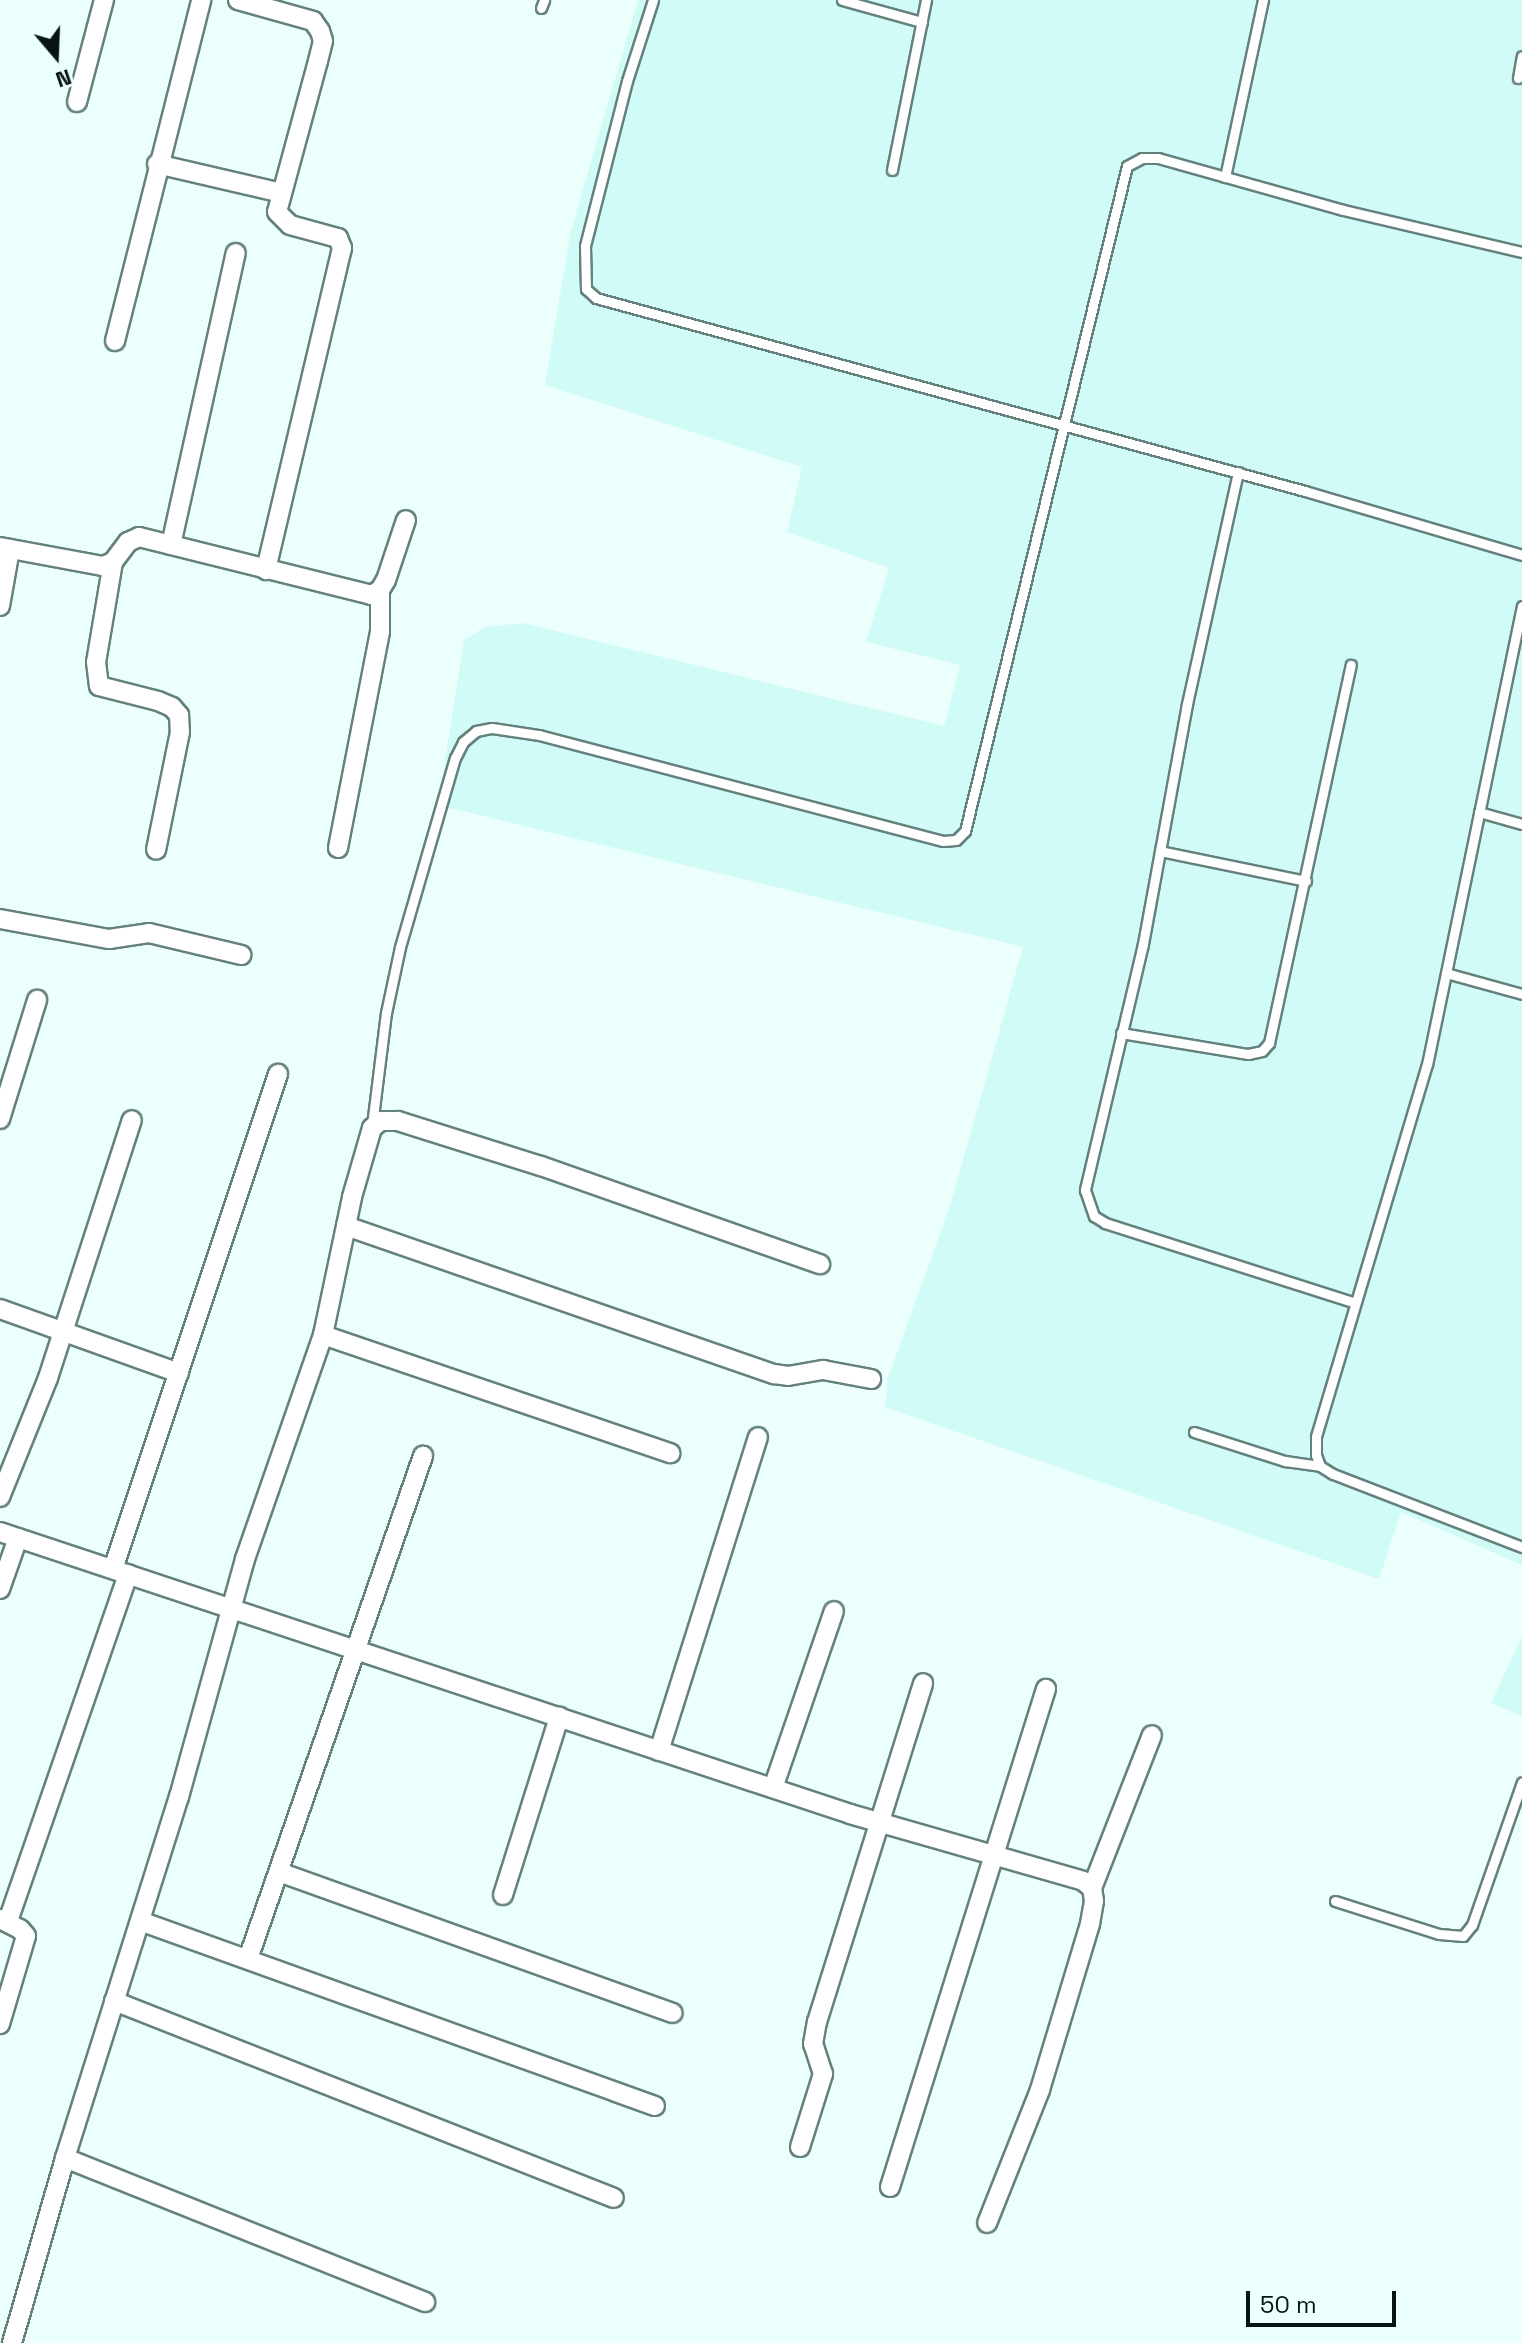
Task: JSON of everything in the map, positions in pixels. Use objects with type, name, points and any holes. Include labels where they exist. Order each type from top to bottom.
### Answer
[{"type":"street","points":[[77,102],[104,0]]},
{"type":"street","points":[[115,341],[157,164],[201,0]]},
{"type":"street","points":[[238,0],[300,8],[313,21],[323,41],[277,212],[282,220],[338,238],[342,248],[266,570]]},
{"type":"street","points":[[157,164],[282,193]]},
{"type":"street","points":[[171,545],[236,253]]},
{"type":"street","points":[[338,848],[380,632],[380,590],[406,520]]},
{"type":"street","points":[[156,850],[180,732],[179,715],[172,707],[158,701],[99,686],[96,662],[113,562],[128,542],[139,537],[360,594],[371,595],[380,590]]},
{"type":"street","points":[[0,606],[5,548],[85,564],[113,562]]},
{"type":"street","points":[[0,919],[109,939],[149,933],[241,955]]},
{"type":"street","points":[[0,1119],[37,1000]]},
{"type":"street","points":[[0,2024],[26,1936],[4,1920],[120,1572],[179,1373],[278,1074]]},
{"type":"street","points":[[0,1497],[64,1331],[132,1120]]},
{"type":"street","points":[[12,2343],[231,1608],[323,1335],[346,1226],[372,1128],[381,1121],[398,1121],[541,1166],[820,1264]]},
{"type":"street","points":[[346,1226],[774,1374],[823,1370],[871,1379]]},
{"type":"street","points":[[0,1309],[179,1373]]},
{"type":"street","points":[[323,1335],[670,1453]]},
{"type":"street","points":[[659,1751],[758,1437]]},
{"type":"street","points":[[248,1959],[423,1456]]},
{"type":"street","points":[[0,1589],[9,1535],[659,1751],[880,1822],[1083,1881],[1092,1888]]},
{"type":"street","points":[[773,1788],[834,1611]]},
{"type":"street","points":[[800,2147],[823,2074],[813,2044],[817,2022],[923,1683]]},
{"type":"street","points":[[890,2187],[1046,1689]]},
{"type":"street","points":[[503,1895],[559,1717]]},
{"type":"street","points":[[987,2223],[1040,2090],[1090,1924],[1092,1888],[1152,1735]]},
{"type":"street","points":[[279,1872],[673,2013]]},
{"type":"street","points":[[140,1921],[655,2106]]},
{"type":"street","points":[[114,2001],[614,2198]]},
{"type":"street","points":[[65,2158],[425,2302]]},
{"type":"lane","points":[[653,0],[627,81],[585,246],[586,289],[596,298],[614,306],[1238,472],[1522,555]]},
{"type":"lane","points":[[842,0],[922,22]]},
{"type":"lane","points":[[892,170],[926,0]]},
{"type":"lane","points":[[1225,177],[1263,0]]},
{"type":"lane","points":[[1518,78],[1522,56]]},
{"type":"lane","points":[[372,1128],[386,1013],[400,947],[455,758],[463,742],[476,731],[492,728],[539,735],[943,841],[956,840],[965,831],[1127,166],[1142,158],[1158,158],[1343,210],[1522,252]]},
{"type":"lane","points":[[1238,472],[1187,704],[1143,944],[1085,1190],[1094,1216],[1137,1235],[1355,1303]]},
{"type":"lane","points":[[1320,1466],[1316,1455],[1316,1437],[1427,1064],[1522,606]]},
{"type":"lane","points":[[1121,1033],[1223,1051],[1262,1051],[1269,1043],[1351,665]]},
{"type":"lane","points":[[1479,812],[1522,824]]},
{"type":"lane","points":[[1160,851],[1306,881]]},
{"type":"lane","points":[[1446,973],[1522,994]]},
{"type":"lane","points":[[1194,1432],[1285,1461],[1320,1466],[1333,1474],[1522,1547]]},
{"type":"lane","points":[[1335,1901],[1439,1934],[1463,1936],[1472,1925],[1522,1782]]},
{"type":"shaded area","points":[[638,0],[1522,0],[1522,1565],[1401,1512],[1379,1579],[885,1407],[888,1378],[950,1206],[1023,947],[438,805],[464,640],[485,627],[523,623],[944,726],[960,665],[866,642],[889,568],[787,532],[802,467],[545,385],[571,230]]},
{"type":"shaded area","points":[[1522,1636],[1522,1716],[1491,1703]]}]
